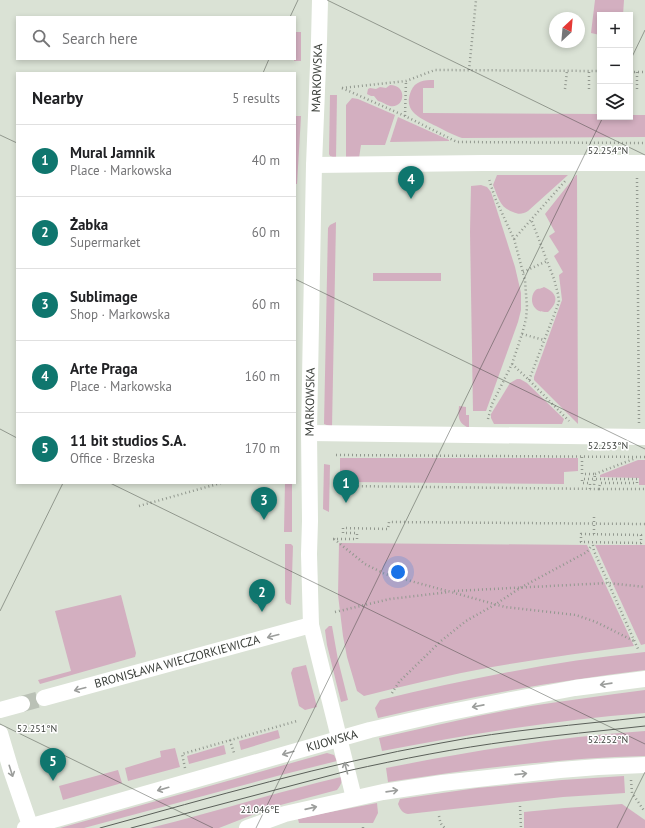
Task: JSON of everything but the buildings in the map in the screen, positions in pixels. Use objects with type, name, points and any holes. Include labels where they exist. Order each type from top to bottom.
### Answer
[{"type":"street","name":"MARKOWSKA","points":[[320,0],[314,165],[309,433],[309,554],[311,625],[354,798]]},
{"type":"street","points":[[314,165],[641,163]]},
{"type":"street","points":[[309,433],[487,436],[573,435],[642,432]]},
{"type":"street","name":"BRONISŁAWA WIECZORKIEWICZA","points":[[44,698],[311,625]]},
{"type":"street","name":"KIJOWSKA","points":[[29,827],[370,730],[422,718],[575,688],[645,679]]},
{"type":"street","points":[[0,710],[22,704]]},
{"type":"street","points":[[0,733],[29,827]]},
{"type":"street","points":[[247,828],[285,814],[354,798],[406,789],[560,770],[638,766]]},
{"type":"path","points":[[469,70],[476,0]]},
{"type":"path","points":[[597,71],[435,70],[406,81],[342,88],[405,116],[457,142],[645,143]]},
{"type":"path","points":[[565,89],[567,71]]},
{"type":"path","points":[[588,89],[589,71]]},
{"type":"path","points":[[633,72],[645,72]]},
{"type":"path","points":[[637,72],[637,90]]},
{"type":"path","points":[[405,116],[406,81]]},
{"type":"path","points":[[637,143],[641,163],[642,432]]},
{"type":"path","points":[[483,163],[495,198],[514,239],[526,280],[527,307],[526,319],[512,364],[492,404],[487,421],[487,436]]},
{"type":"path","points":[[514,239],[581,163]]},
{"type":"path","points":[[529,380],[559,302],[548,261],[531,219]]},
{"type":"path","points":[[523,272],[548,261]]},
{"type":"path","points":[[522,334],[544,340]]},
{"type":"path","points":[[512,364],[572,423]]},
{"type":"path","points":[[336,455],[645,457]]},
{"type":"path","points":[[582,457],[582,474],[595,474],[638,457]]},
{"type":"path","points":[[335,486],[341,486],[342,473],[345,473],[345,486],[645,489]]},
{"type":"path","points":[[594,486],[595,474]]},
{"type":"path","points":[[590,489],[590,483],[582,483],[582,479],[637,479],[637,483],[600,483],[599,489]]},
{"type":"path","points":[[139,506],[217,484]]},
{"type":"path","points":[[594,517],[594,534]]},
{"type":"path","points":[[636,642],[596,622],[576,615],[505,607],[385,574],[365,564],[333,539],[357,539],[357,534],[343,533],[344,528],[388,529],[388,522],[645,524]]},
{"type":"path","points":[[641,535],[641,543],[593,544],[581,542],[581,534],[645,535]]},
{"type":"path","points":[[593,544],[594,551],[638,649]]},
{"type":"path","points":[[392,693],[399,682],[441,641],[466,622],[520,588],[587,552],[593,544]]},
{"type":"path","points":[[335,612],[390,600],[451,592],[608,583],[645,587]]},
{"type":"path","points":[[185,768],[182,754],[297,721]]},
{"type":"path","points":[[230,740],[234,754]]},
{"type":"path","points":[[638,766],[632,793],[645,812]]},
{"type":"path","points":[[520,806],[521,828]]},
{"type":"path","points":[[439,816],[440,822],[445,828]]},
{"type":"shaded area","points":[[595,0],[624,0],[623,12],[597,12],[597,34],[591,33]]},
{"type":"shaded area","points":[[296,32],[301,32],[301,61],[294,61],[296,60]]},
{"type":"shaded area","points":[[427,80],[434,80],[434,88],[423,88],[423,113],[597,114],[597,120],[633,120],[633,115],[645,115],[645,137],[462,138],[425,121],[411,109],[409,98],[411,91],[417,83]]},
{"type":"shaded area","points":[[390,85],[396,86],[402,92],[401,101],[395,106],[389,106],[378,101],[374,96],[367,94],[368,89],[370,88],[386,88]]},
{"type":"shaded area","points":[[330,95],[337,95],[336,158],[330,156],[329,154]]},
{"type":"shaded area","points":[[352,98],[358,99],[395,115],[385,145],[361,145],[359,158],[346,158],[346,105]]},
{"type":"shaded area","points":[[296,116],[301,116],[297,184]]},
{"type":"shaded area","points":[[398,117],[449,140],[449,141],[390,142]]},
{"type":"shaded area","points":[[497,175],[568,175],[528,211],[519,214],[505,208],[500,202],[493,185]]},
{"type":"shaded area","points":[[576,175],[578,424],[534,380],[562,300],[559,275],[563,272],[554,256],[559,252],[549,236],[555,232],[545,214]]},
{"type":"shaded area","points":[[481,185],[487,187],[491,192],[494,201],[515,267],[521,293],[521,310],[486,411],[473,411],[470,232],[471,186]]},
{"type":"shaded area","points":[[336,222],[332,427],[324,424],[328,228]]},
{"type":"shaded area","points":[[373,273],[441,273],[441,281],[373,281]]},
{"type":"shaded area","points":[[544,287],[552,292],[555,298],[554,305],[548,312],[537,310],[532,302],[533,293],[537,289]]},
{"type":"shaded area","points":[[517,379],[527,383],[564,419],[562,424],[494,424],[491,414],[510,383]]},
{"type":"shaded area","points":[[459,406],[466,407],[466,415],[469,415],[469,428],[461,422]]},
{"type":"shaded area","points":[[340,458],[578,458],[578,471],[564,472],[564,484],[348,482],[348,472],[340,472]]},
{"type":"shaded area","points":[[638,460],[645,460],[645,485],[639,485],[639,478],[600,477],[600,475]]},
{"type":"shaded area","points":[[324,464],[330,465],[329,512],[323,509]]},
{"type":"shaded area","points":[[285,484],[292,484],[292,532],[284,532]]},
{"type":"shaded area","points":[[339,543],[587,545],[634,646],[492,667],[428,680],[364,696],[357,691],[347,657],[343,636],[338,595]]},
{"type":"shaded area","points":[[285,544],[291,544],[293,546],[291,605],[286,603],[285,599]]},
{"type":"shaded area","points":[[595,545],[645,545],[645,644],[641,645]]},
{"type":"shaded area","points":[[121,595],[136,653],[135,657],[40,684],[38,680],[71,671],[55,611]]},
{"type":"shaded area","points":[[329,626],[332,626],[338,660],[348,700],[341,702],[327,645],[325,630]]},
{"type":"shaded area","points":[[645,652],[645,670],[511,690],[378,718],[375,708],[380,700],[479,678],[578,660]]},
{"type":"shaded area","points":[[306,665],[317,707],[305,710],[299,706],[291,673],[293,668]]},
{"type":"shaded area","points":[[645,690],[645,713],[513,728],[382,751],[379,738],[531,706]]},
{"type":"shaded area","points":[[278,730],[280,738],[241,750],[239,741]]},
{"type":"shaded area","points":[[645,731],[645,756],[581,759],[516,765],[388,782],[386,768],[515,745]]},
{"type":"shaded area","points":[[224,745],[226,754],[189,764],[187,756]]},
{"type":"shaded area","points":[[175,748],[180,767],[128,781],[125,768],[161,757],[160,751]]},
{"type":"shaded area","points":[[327,753],[334,755],[337,761],[84,828],[60,828]]},
{"type":"shaded area","points":[[118,770],[122,783],[63,800],[59,786]]},
{"type":"shaded area","points":[[624,776],[625,793],[563,797],[408,814],[404,813],[398,804],[400,799],[477,788]]},
{"type":"shaded area","points":[[341,777],[342,779],[337,790],[273,807],[219,828],[150,828],[293,789]]},
{"type":"shaded area","points":[[377,803],[378,813],[373,823],[299,823],[298,819],[325,813]]},
{"type":"shaded area","points":[[622,804],[645,820],[645,828],[524,828],[524,812]]},
{"type":"tunnel","points":[[22,704],[44,698]]},
{"type":"tram line","points":[[100,828],[269,782],[398,751],[466,738],[645,717]]},
{"type":"tram line","points":[[131,828],[347,771],[408,758],[512,741],[645,726]]},
{"type":"place","name":"Arte Praga","points":[[411,199]]},
{"type":"place","name":"Mural Jamnik","points":[[346,503]]},
{"type":"place","name":"Sublimage","points":[[264,520]]},
{"type":"place","name":"Żabka","points":[[262,612]]},
{"type":"place","name":"11 bit studios S.A.","points":[[53,781]]}]
